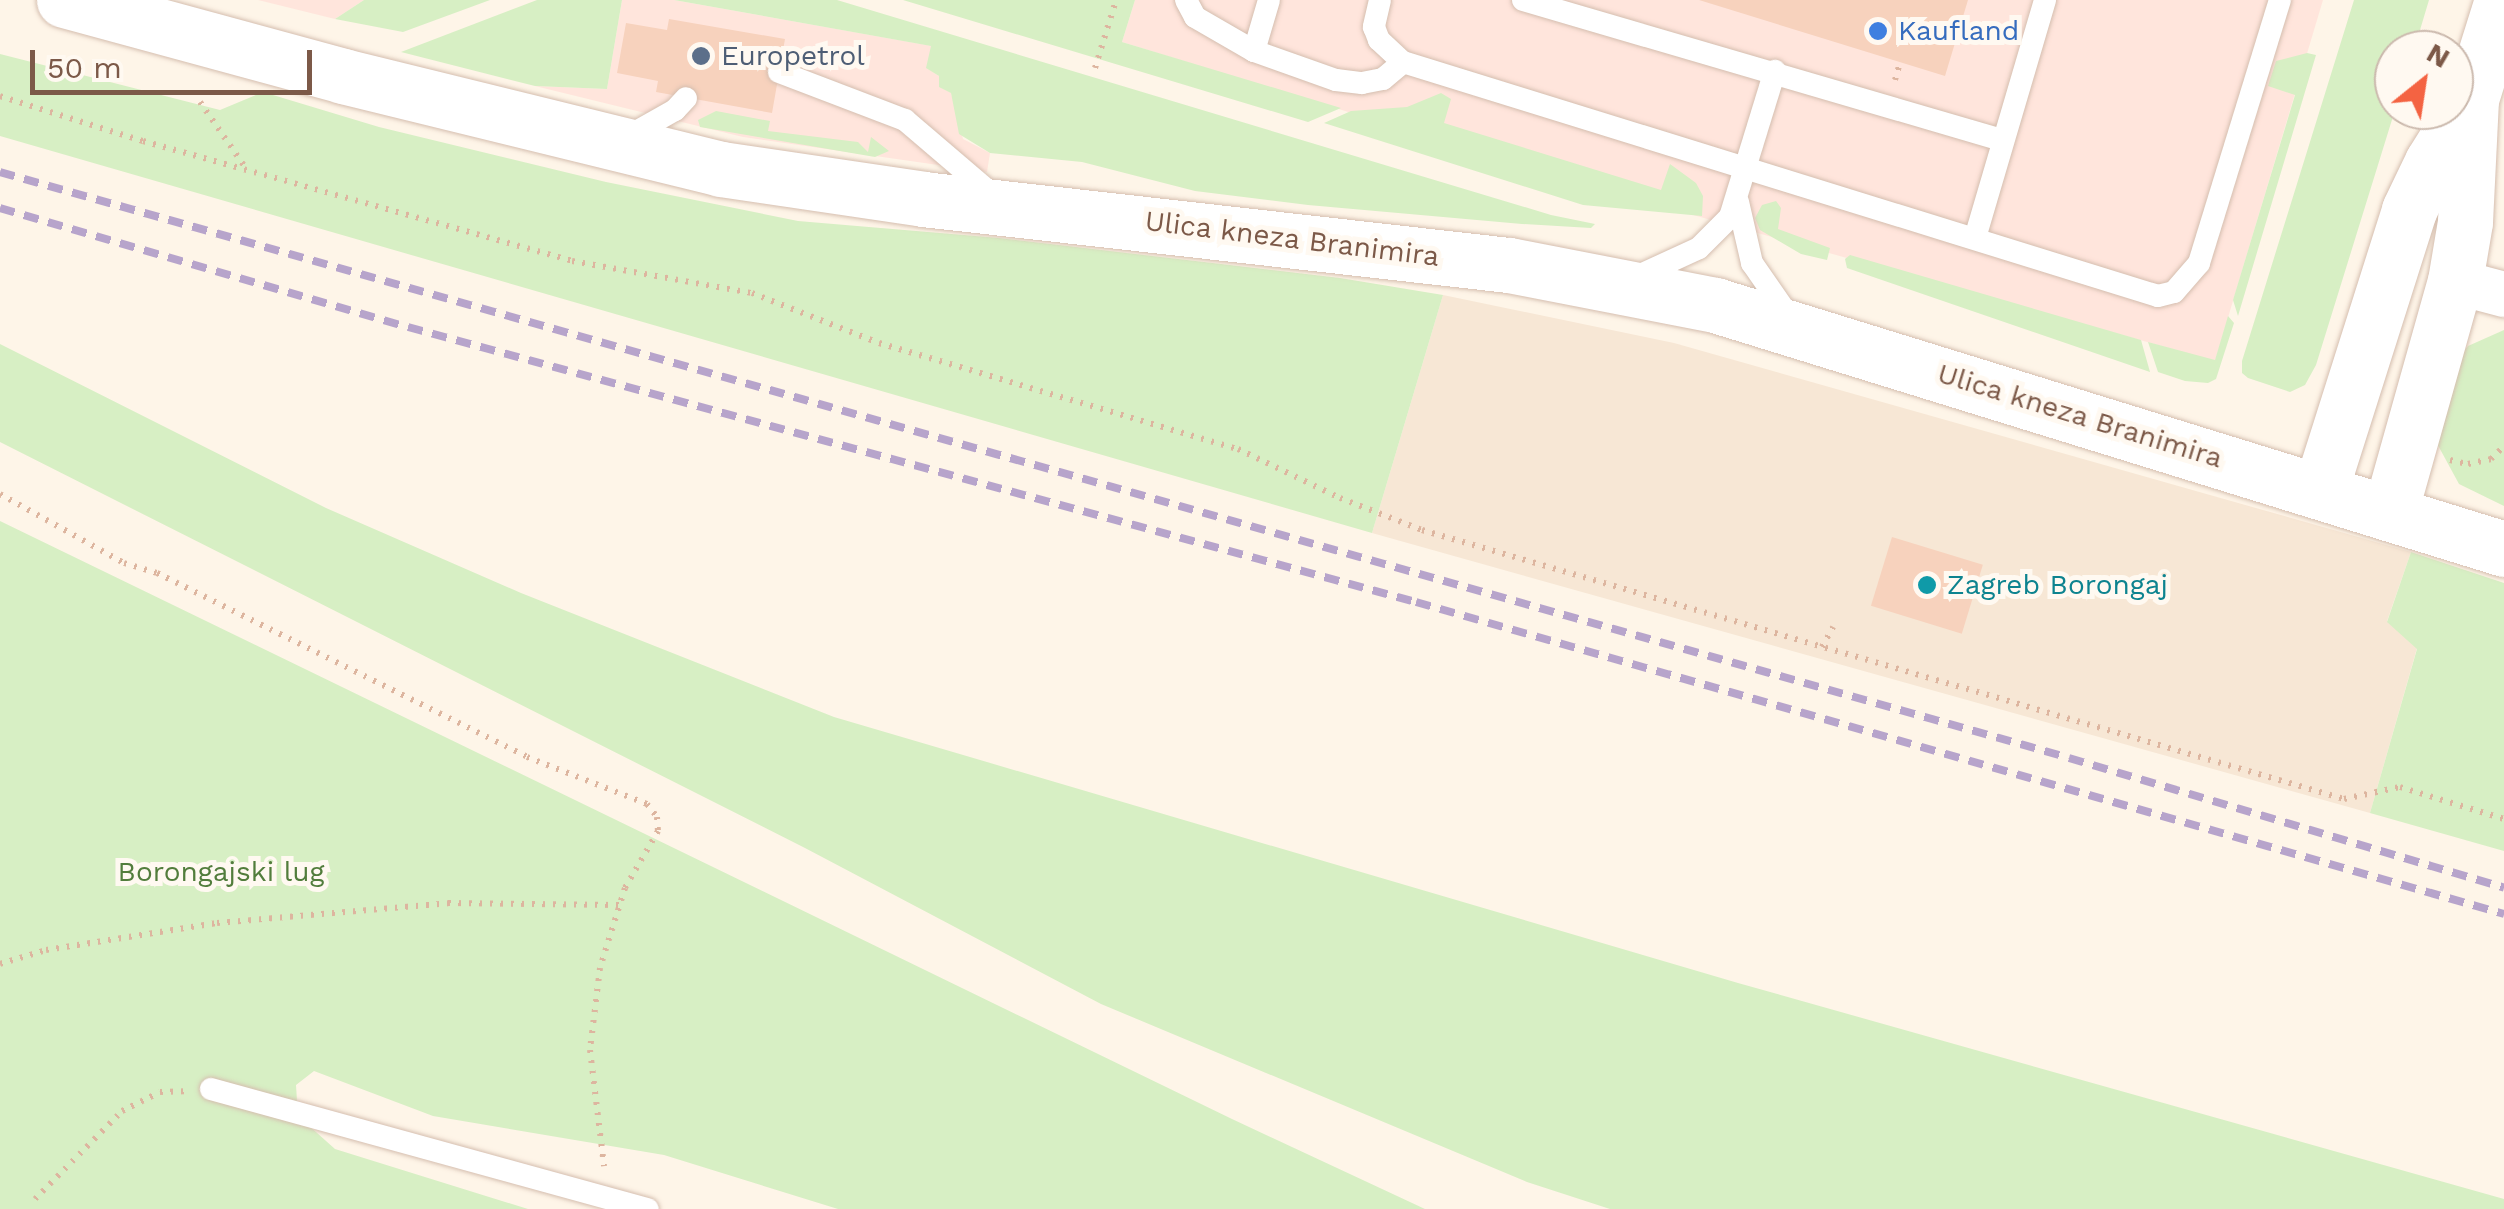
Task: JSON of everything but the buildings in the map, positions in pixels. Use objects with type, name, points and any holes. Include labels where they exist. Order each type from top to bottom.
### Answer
[{"type":"main road","name":"Ulica kneza Branimira","points":[[64,0],[614,144],[814,185],[1417,254],[1618,284],[1714,305],[2504,549]]},
{"type":"main road","points":[[2474,89],[2502,0]]},
{"type":"main road","points":[[2320,491],[2410,210],[2452,130]]},
{"type":"main road","points":[[2390,512],[2479,288],[2464,222],[2469,130]]},
{"type":"lane","points":[[1186,0],[1195,17],[1254,51],[1336,80],[1362,83],[1383,79],[1403,62]]},
{"type":"lane","points":[[1254,51],[1268,0]]},
{"type":"lane","points":[[1380,0],[1374,27],[1379,40],[1403,62],[2158,296],[2174,292],[2199,263],[2280,0]]},
{"type":"lane","points":[[1523,0],[2002,140]]},
{"type":"lane","points":[[1975,238],[2045,0]]},
{"type":"lane","points":[[1618,284],[1699,248],[1718,231],[1738,202],[1775,71]]},
{"type":"lane","points":[[780,72],[905,120],[1008,208]]},
{"type":"lane","points":[[614,144],[675,110],[686,98]]},
{"type":"lane","points":[[1738,202],[1752,263],[1780,308],[1803,330]]},
{"type":"lane","points":[[212,1090],[648,1209]]},
{"type":"path","points":[[1095,68],[1116,0]]},
{"type":"path","points":[[0,96],[248,171],[572,261],[752,293],[879,343],[1238,449],[1422,530],[2344,799],[2400,787],[2504,819]]},
{"type":"path","points":[[200,102],[248,171]]},
{"type":"path","points":[[2440,457],[2468,464],[2491,459],[2504,446]]},
{"type":"path","points":[[0,494],[124,563],[157,573],[526,757],[648,804],[657,816],[658,831],[619,905],[600,968],[590,1050],[608,1197]]},
{"type":"path","points":[[1822,646],[1832,627]]},
{"type":"path","points":[[0,964],[46,950],[217,923],[448,904],[619,905]]},
{"type":"path","points":[[34,1199],[122,1111],[160,1092],[212,1090]]},
{"type":"shaded area","points":[[258,0],[364,0],[335,19]]},
{"type":"shaded area","points":[[622,0],[674,0],[932,46],[927,68],[939,76],[951,93],[963,139],[990,153],[987,172],[743,137],[535,86],[607,89]]},
{"type":"shaded area","points":[[1135,0],[2323,0],[2215,361],[1568,180],[1122,42]]},
{"type":"shaded area","points":[[1443,295],[1674,343],[2411,552],[2387,621],[2417,648],[2370,813],[1372,533]]},
{"type":"green space","points":[[364,0],[490,0],[403,32],[335,19]]},
{"type":"green space","points":[[537,0],[622,0],[607,89],[535,86],[401,52]]},
{"type":"green space","points":[[674,0],[837,0],[1551,215],[1595,224],[1591,228],[1522,224],[1308,205],[1195,191],[1082,162],[990,153],[959,134],[951,93],[939,87],[939,76],[926,68],[931,46]]},
{"type":"green space","points":[[903,0],[1135,0],[1122,42],[1341,108],[1308,122]]},
{"type":"green space","points":[[2354,0],[2429,0],[2420,30],[2374,30],[2374,130],[2389,130],[2316,365],[2305,385],[2290,392],[2248,378],[2242,373],[2242,361]]},
{"type":"green space","points":[[2307,53],[2316,55],[2238,316],[2233,300],[2295,95],[2268,86],[2276,61]]},
{"type":"green space","points":[[0,54],[220,110],[263,92],[379,127],[606,182],[798,221],[999,238],[1340,278],[1443,295],[1372,533],[0,136]]},
{"type":"green space","points":[[1441,93],[1451,99],[1444,123],[1661,190],[1670,164],[1696,183],[1703,196],[1702,216],[1583,205],[1324,123],[1351,111],[1407,107]]},
{"type":"green space","points":[[716,111],[770,121],[768,131],[858,142],[868,152],[871,137],[889,151],[875,157],[700,127],[698,120]]},
{"type":"green space","points":[[1776,201],[1781,208],[1778,229],[1830,248],[1827,260],[1801,254],[1760,230],[1755,218],[1762,205]]},
{"type":"green space","points":[[1850,255],[2141,340],[2150,372],[1847,268],[1845,259]]},
{"type":"green space","points":[[2228,316],[2234,323],[2216,379],[2208,383],[2185,381],[2158,372],[2148,342],[2215,360]]},
{"type":"green space","points":[[2504,330],[2504,506],[2459,484],[2434,438],[2442,377],[2468,346]]},
{"type":"green space","points":[[0,344],[326,508],[521,593],[834,717],[1738,983],[2504,1199],[2504,1209],[1610,1209],[1527,1182],[1101,1004],[805,848],[0,442]]},
{"type":"green space","name":"Borongajski lug","points":[[0,521],[1425,1209],[838,1209],[664,1155],[433,1116],[314,1071],[296,1085],[298,1116],[335,1149],[528,1209],[0,1209]]},
{"type":"green space","points":[[2411,552],[2504,583],[2504,851],[2370,813],[2417,649],[2387,622]]},
{"type":"railway","points":[[0,172],[2069,758],[2504,888]]},
{"type":"railway","points":[[0,208],[408,327],[1416,602],[2504,914]]},
{"type":"place","name":"Kaufland","points":[[1878,31]]},
{"type":"place","name":"Europetrol","points":[[701,56]]},
{"type":"place","name":"Zagreb Borongaj","points":[[1927,585]]}]
